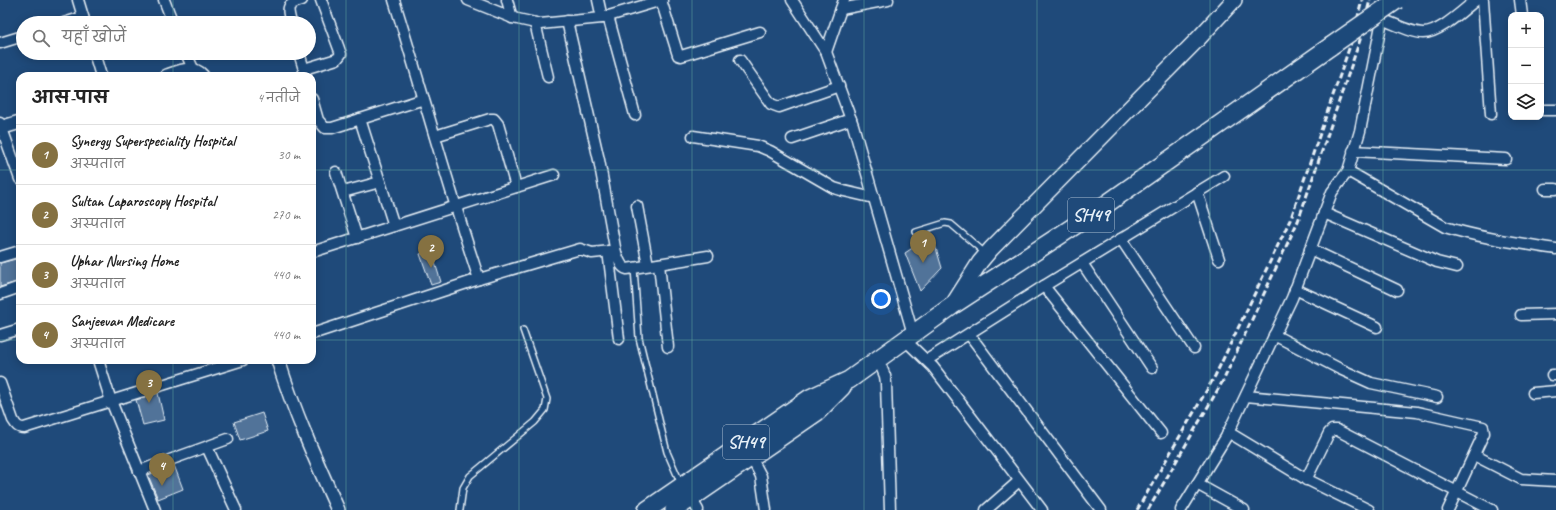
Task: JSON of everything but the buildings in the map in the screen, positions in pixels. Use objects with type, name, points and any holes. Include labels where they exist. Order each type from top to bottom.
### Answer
[{"type":"main road","points":[[952,306],[980,262],[987,254],[1198,39],[1234,0]]},
{"type":"main road","name":"SH49","points":[[647,510],[690,498],[751,457],[817,412],[849,380],[952,306],[1088,217],[1397,0]]},
{"type":"main road","name":"SH49","points":[[674,510],[810,398],[849,380]]},
{"type":"street","points":[[78,0],[83,16]]},
{"type":"street","points":[[164,0],[170,16]]},
{"type":"street","points":[[289,16],[288,6],[291,3],[302,0]]},
{"type":"street","points":[[301,60],[305,72],[336,59],[341,54],[321,0]]},
{"type":"street","points":[[394,0],[455,206],[479,279]]},
{"type":"street","points":[[468,0],[512,18],[540,24],[605,17],[662,0],[678,55],[681,56],[760,32]]},
{"type":"street","points":[[507,0],[512,18]]},
{"type":"street","points":[[598,0],[605,17],[635,115]]},
{"type":"street","points":[[792,0],[826,52],[851,120],[874,198],[909,337],[1042,510]]},
{"type":"street","points":[[826,52],[842,4],[888,0]]},
{"type":"street","points":[[1181,510],[1228,432],[1246,396],[1295,289],[1334,188],[1345,174],[1360,131],[1386,0]]},
{"type":"street","points":[[1382,19],[1417,32],[1424,33],[1438,29],[1476,0]]},
{"type":"street","points":[[1483,0],[1491,114]]},
{"type":"street","points":[[1520,0],[1522,12]]},
{"type":"street","points":[[567,21],[599,160],[612,252],[619,339]]},
{"type":"street","points":[[535,23],[548,76]]},
{"type":"street","points":[[0,44],[16,38]]},
{"type":"street","points":[[96,60],[100,72]]},
{"type":"street","points":[[190,60],[197,72]]},
{"type":"street","points":[[740,60],[771,104],[774,106],[779,107],[839,86]]},
{"type":"street","points":[[179,72],[188,69],[196,72]]},
{"type":"street","points":[[316,113],[318,120],[325,128],[332,128],[424,99]]},
{"type":"street","points":[[1544,110],[1556,110]]},
{"type":"street","points":[[360,119],[394,226]]},
{"type":"street","points":[[435,136],[494,119],[498,124],[516,187]]},
{"type":"street","points":[[792,139],[851,120]]},
{"type":"street","points":[[16,123],[0,126],[16,168]]},
{"type":"street","points":[[693,136],[758,146],[770,151],[834,188],[844,192],[874,198]]},
{"type":"street","points":[[1354,151],[1506,159]]},
{"type":"street","points":[[336,172],[357,238]]},
{"type":"street","points":[[1345,174],[1445,227],[1460,232],[1556,249]]},
{"type":"street","points":[[316,251],[554,175]]},
{"type":"street","points":[[927,360],[1044,286],[1224,176]]},
{"type":"street","points":[[343,192],[380,182]]},
{"type":"street","points":[[1545,189],[1556,189]]},
{"type":"street","points":[[1197,192],[1219,259]]},
{"type":"street","points":[[637,206],[648,265]]},
{"type":"street","points":[[1324,213],[1437,262],[1457,267]]},
{"type":"street","points":[[1121,239],[1194,348]]},
{"type":"street","points":[[316,333],[479,279],[580,248],[592,253],[612,252]]},
{"type":"street","points":[[1310,249],[1397,290]]},
{"type":"street","points":[[0,257],[16,252]]},
{"type":"street","points":[[612,252],[623,268],[627,269],[708,256]]},
{"type":"street","points":[[1082,263],[1152,368]]},
{"type":"street","points":[[659,264],[668,347]]},
{"type":"street","points":[[1044,286],[1161,433]]},
{"type":"street","points":[[0,294],[16,288]]},
{"type":"street","points":[[1295,289],[1377,327]]},
{"type":"street","points":[[1521,315],[1556,314]]},
{"type":"street","points":[[0,335],[16,330]]},
{"type":"street","points":[[969,334],[1101,510]]},
{"type":"street","points":[[1274,335],[1340,369],[1371,383],[1437,397]]},
{"type":"street","points":[[878,359],[885,376],[886,383],[890,510]]},
{"type":"street","points":[[99,364],[111,401],[155,510]]},
{"type":"street","points":[[1,390],[16,425],[24,428],[230,364]]},
{"type":"street","points":[[279,364],[290,398],[338,510]]},
{"type":"street","points":[[1533,394],[1556,391]]},
{"type":"street","points":[[1246,396],[1417,412],[1480,425],[1483,427],[1484,434],[1448,510]]},
{"type":"street","points":[[1306,480],[1329,433],[1332,430],[1336,430],[1492,510]]},
{"type":"street","points":[[1228,432],[1306,480],[1369,510]]},
{"type":"street","points":[[139,471],[228,439]]},
{"type":"street","points":[[207,447],[236,510]]},
{"type":"street","points":[[1474,455],[1521,479],[1556,481]]},
{"type":"street","points":[[751,457],[761,476],[766,510]]},
{"type":"street","points":[[986,510],[1019,481]]},
{"type":"street","points":[[1197,484],[1244,510]]},
{"type":"lane","points":[[916,232],[945,224],[951,224],[987,254]]},
{"type":"lane","points":[[634,268],[639,338],[667,452],[690,498]]},
{"type":"lane","points":[[460,510],[460,500],[463,488],[470,476],[535,422],[545,410],[547,399],[523,330]]},
{"type":"railway","points":[[1137,510],[1215,376],[1291,218],[1353,37],[1362,0]]},
{"type":"railway","points":[[1148,510],[1224,379],[1298,221],[1360,40],[1370,0]]},
{"type":"place","name":"Synergy Superspeciality Hospital","points":[[923,263]]},
{"type":"place","name":"Sultan Laparoscopy Hospital","points":[[431,268]]},
{"type":"place","name":"Uphar Nursing Home","points":[[149,403]]},
{"type":"place","name":"Sanjeevan Medicare","points":[[162,486]]}]
